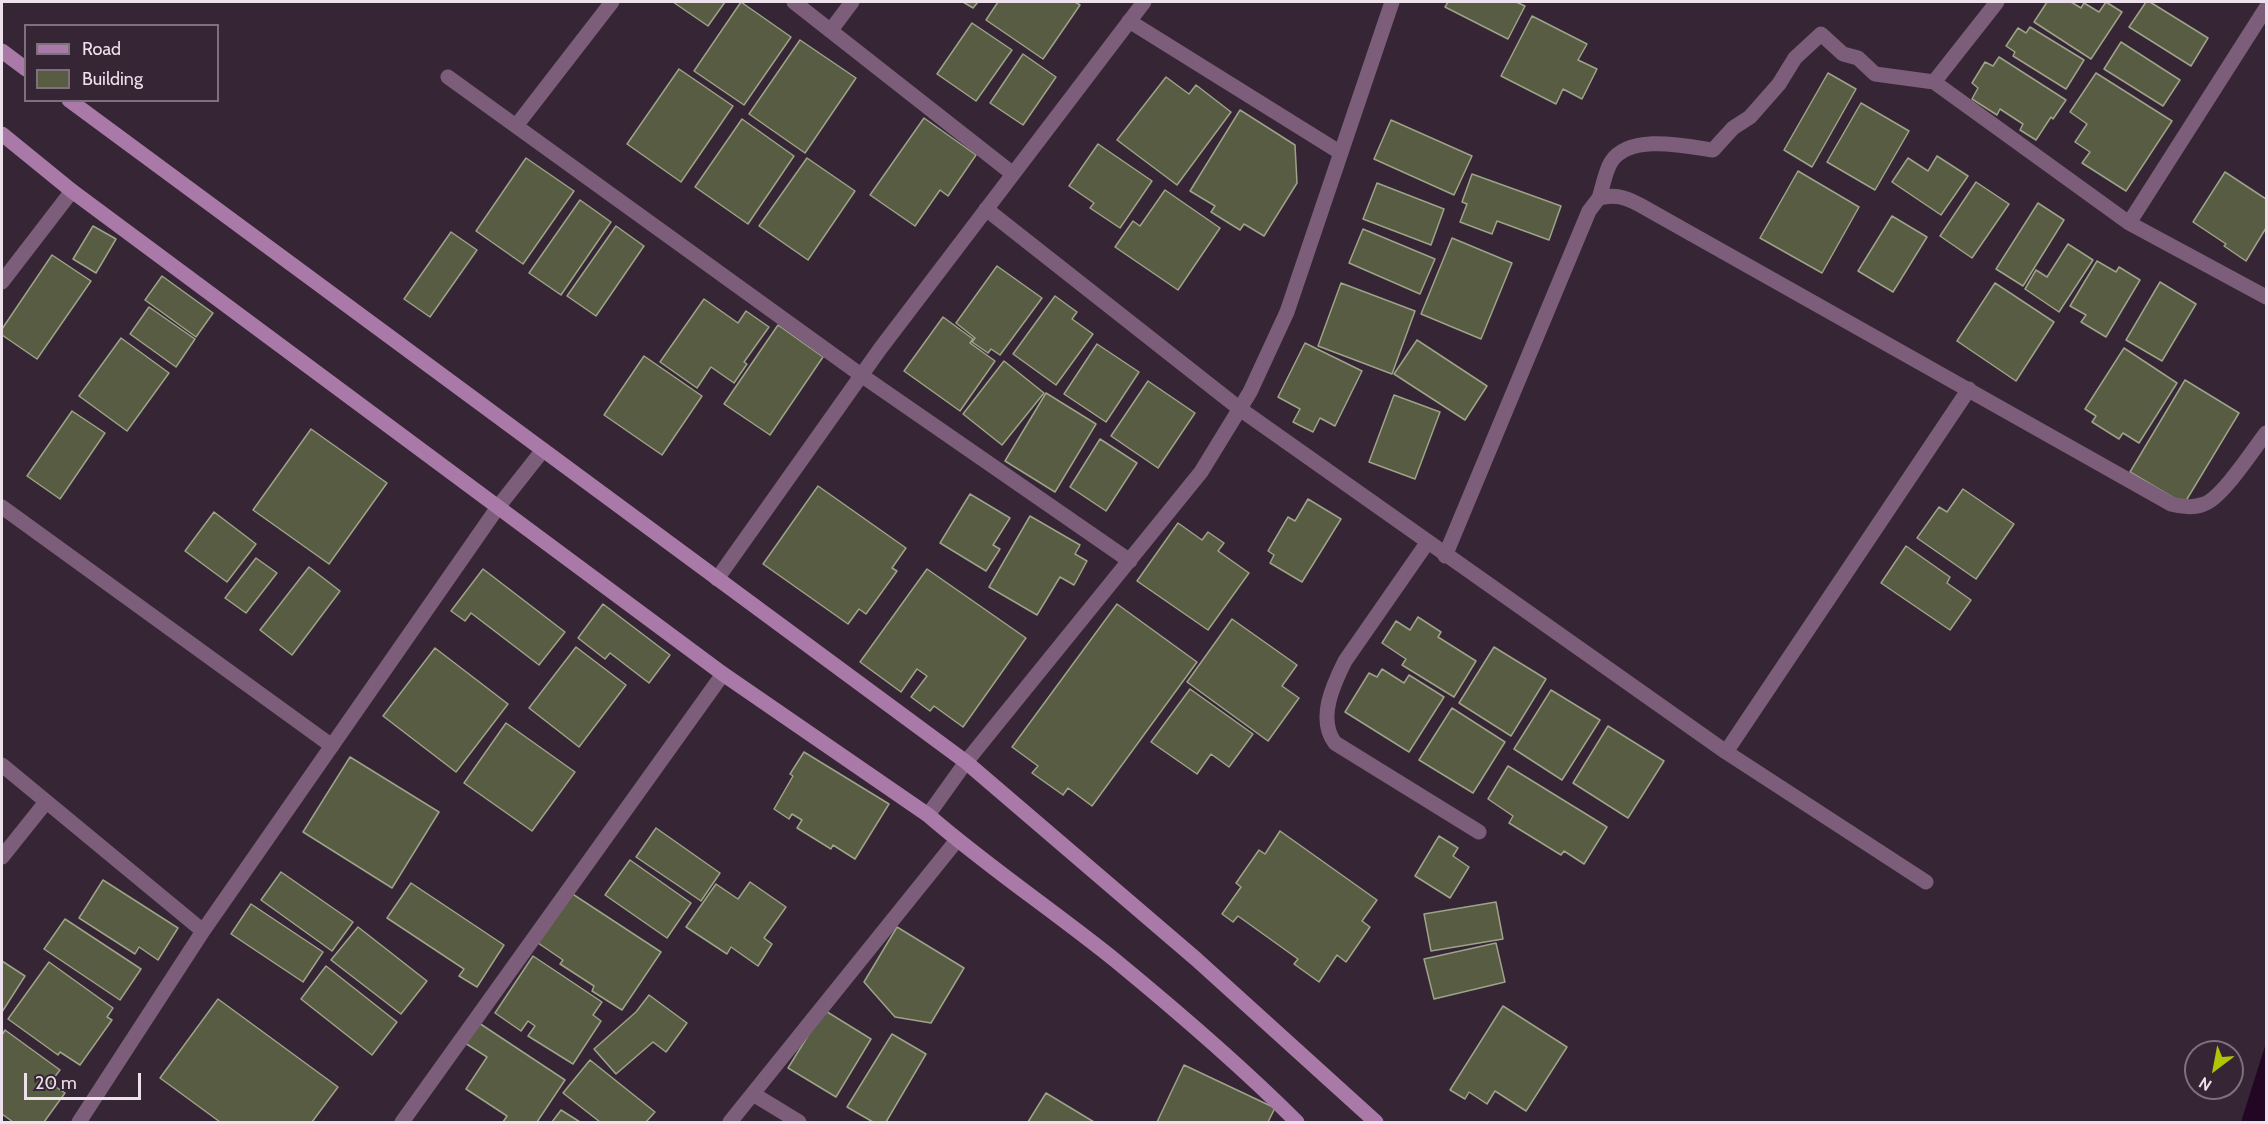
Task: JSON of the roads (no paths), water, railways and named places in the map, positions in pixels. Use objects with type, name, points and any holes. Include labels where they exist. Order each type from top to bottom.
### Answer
[{"type":"main road","points":[[2,51],[24,68]]},
{"type":"main road","points":[[72,102],[966,762],[1196,959],[1376,1122]]},
{"type":"main road","points":[[2,134],[72,191],[723,674],[927,815],[1115,960],[1249,1074],[1297,1122]]},
{"type":"street","points":[[516,126],[612,2]]},
{"type":"street","points":[[794,2],[1013,174]]},
{"type":"street","points":[[831,30],[852,2]]},
{"type":"street","points":[[717,579],[861,375],[1144,2]]},
{"type":"street","points":[[927,815],[966,762],[1201,472],[1250,392],[1287,312],[1392,2]]},
{"type":"street","points":[[1934,82],[1997,2]]},
{"type":"street","points":[[2129,223],[2266,8]]},
{"type":"street","points":[[1129,21],[1341,153]]},
{"type":"street","points":[[1445,556],[1589,211],[1599,198],[1611,162],[1627,148],[1650,144],[1713,150],[1734,128],[1750,117],[1779,84],[1795,58],[1821,34],[1843,54],[1858,58],[1875,74],[1934,82],[2129,223],[2266,297]]},
{"type":"street","points":[[448,77],[861,375],[1130,561]]},
{"type":"street","points":[[2,282],[72,191]]},
{"type":"street","points":[[1599,198],[1611,195],[1623,196],[1640,205],[2171,504],[2181,507],[2204,504],[2216,497],[2266,433]]},
{"type":"street","points":[[986,209],[1240,409],[1445,556],[1726,753],[1926,882]]},
{"type":"street","points":[[1726,753],[1969,389]]},
{"type":"street","points":[[79,1122],[203,931],[498,507],[543,450]]},
{"type":"street","points":[[2,507],[332,746]]},
{"type":"street","points":[[1427,543],[1345,661],[1335,681],[1328,706],[1329,734],[1335,743],[1479,832]]},
{"type":"street","points":[[402,1122],[723,674]]},
{"type":"street","points":[[2,765],[203,931]]},
{"type":"street","points":[[2,857],[46,802]]},
{"type":"street","points":[[730,1122],[957,840]]},
{"type":"street","points":[[753,1095],[799,1122]]}]
